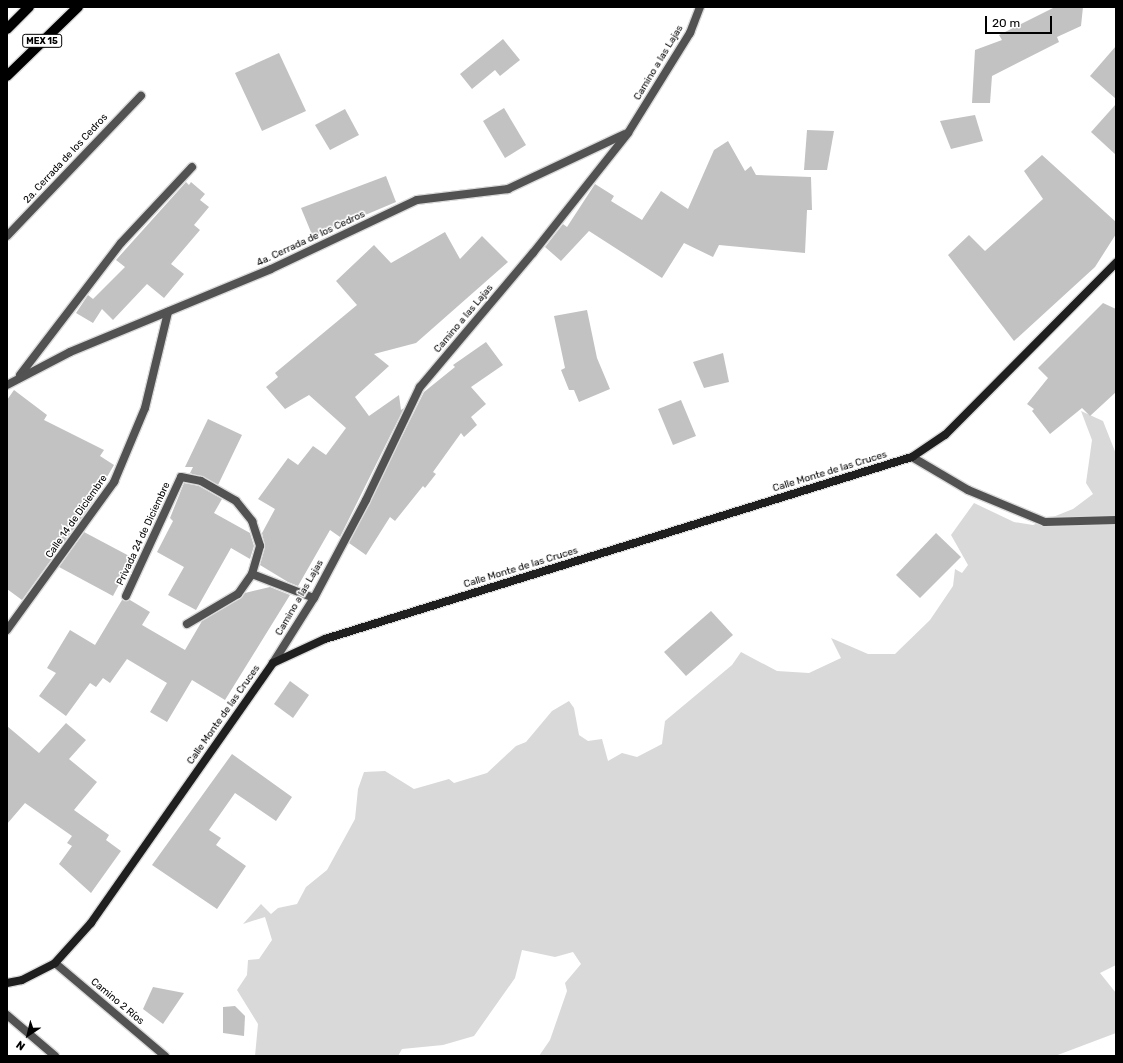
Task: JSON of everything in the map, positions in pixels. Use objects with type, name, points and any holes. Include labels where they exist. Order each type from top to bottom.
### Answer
[{"type":"main road","name":"MEX 15","points":[[7,29],[30,7]]},
{"type":"main road","name":"MEX 15","points":[[7,76],[78,7]]},
{"type":"street","name":"Camino a las Lajas","points":[[273,663],[314,598],[396,443],[420,387],[533,253],[628,132],[690,33],[700,7]]},
{"type":"street","name":"2a. Cerrada de los Cedros","points":[[7,236],[141,96]]},
{"type":"street","name":"4a. Cerrada de los Cedros","points":[[7,384],[70,352],[271,269],[417,200],[508,189],[628,132]]},
{"type":"street","points":[[18,378],[121,243],[192,167]]},
{"type":"street","name":"Calle Monte de las Cruces","points":[[7,983],[22,980],[55,963],[91,923],[273,663],[325,639],[912,457],[945,435],[1116,263]]},
{"type":"street","name":"Calle 14 de Diciembre","points":[[7,630],[114,482],[145,408],[168,312]]},
{"type":"street","points":[[912,457],[968,490],[1045,522],[1116,520]]},
{"type":"street","name":"Privada 24 de Diciembre","points":[[126,596],[181,477],[201,481],[236,501],[252,521],[260,546],[252,574]]},
{"type":"street","points":[[187,624],[238,594],[252,574],[314,598]]},
{"type":"street","name":"Camino 2 Ríos","points":[[55,963],[165,1056]]},
{"type":"street","points":[[7,1015],[55,1056]]},
{"type":"shaded area","points":[[1081,411],[1103,421],[1116,454],[1116,965],[1100,973],[1116,993],[1116,1033],[1055,1056],[539,1056],[550,1040],[567,991],[565,983],[581,964],[573,952],[555,957],[522,950],[515,978],[474,1036],[443,1045],[402,1049],[398,1056],[255,1056],[258,1024],[237,990],[247,975],[248,960],[259,959],[272,940],[265,917],[243,924],[261,904],[271,914],[278,908],[297,904],[306,887],[327,870],[355,819],[358,789],[364,772],[385,771],[414,789],[449,779],[454,783],[487,773],[516,746],[526,742],[552,711],[569,701],[574,708],[579,735],[588,741],[602,739],[608,761],[622,753],[637,757],[662,744],[665,721],[732,665],[741,652],[777,671],[809,673],[841,658],[831,638],[868,654],[895,654],[930,620],[953,586],[955,569],[962,573],[968,565],[951,535],[974,503],[1014,522],[1033,525],[1073,509],[1093,494],[1086,483],[1092,440]]},
{"type":"building","points":[[1055,7],[1083,7],[1081,26],[1057,37],[1059,42],[992,76],[990,103],[972,103],[975,50],[1002,40],[999,35]]},
{"type":"building","points":[[503,39],[520,60],[500,76],[495,70],[472,89],[460,74]]},
{"type":"building","points":[[1116,46],[1116,99],[1090,76]]},
{"type":"building","points":[[279,53],[306,111],[262,131],[235,73]]},
{"type":"building","points":[[1116,104],[1116,155],[1091,132]]},
{"type":"building","points":[[504,108],[526,145],[505,158],[483,121]]},
{"type":"building","points":[[345,109],[359,135],[330,150],[315,125]]},
{"type":"building","points":[[975,115],[983,141],[951,149],[940,121]]},
{"type":"building","points":[[807,130],[834,131],[827,170],[804,170]]},
{"type":"building","points":[[728,141],[745,171],[751,166],[756,175],[811,177],[812,210],[807,210],[805,253],[719,245],[713,257],[684,243],[662,278],[589,231],[561,261],[545,247],[563,224],[567,227],[595,184],[614,196],[611,201],[642,220],[661,191],[688,209],[714,150]]},
{"type":"building","points":[[1042,155],[1116,222],[1116,234],[1095,267],[1014,341],[948,255],[969,235],[985,251],[1043,199],[1024,171]]},
{"type":"building","points":[[386,176],[396,202],[313,237],[301,208]]},
{"type":"building","points":[[186,182],[189,185],[191,182],[205,194],[200,200],[209,207],[194,225],[200,230],[171,264],[184,274],[164,298],[147,284],[113,320],[102,309],[93,323],[76,313],[88,295],[93,299],[125,267],[116,260]]},
{"type":"building","points":[[445,232],[460,259],[482,236],[508,262],[416,343],[374,354],[389,366],[355,397],[369,416],[399,395],[401,410],[404,408],[340,537],[330,530],[298,586],[288,582],[260,565],[265,547],[262,533],[275,509],[258,499],[288,458],[298,465],[313,446],[326,455],[346,428],[309,395],[285,409],[266,387],[278,377],[275,373],[357,305],[336,281],[374,245],[391,263]]},
{"type":"building","points":[[1103,303],[1116,309],[1116,392],[1090,416],[1082,408],[1050,434],[1032,411],[1034,409],[1027,404],[1048,378],[1038,368]]},
{"type":"building","points":[[587,310],[597,358],[610,389],[579,402],[574,390],[569,390],[561,370],[565,368],[554,316]]},
{"type":"building","points":[[486,342],[503,365],[471,387],[486,404],[471,417],[477,425],[464,437],[461,433],[433,472],[436,474],[425,488],[423,486],[395,521],[390,517],[366,555],[349,543],[424,392],[455,367],[453,365]]},
{"type":"building","points":[[723,353],[729,382],[704,388],[693,362]]},
{"type":"building","points":[[14,390],[47,415],[44,420],[104,450],[100,456],[114,465],[90,506],[22,600],[7,589],[7,400]]},
{"type":"building","points":[[681,400],[696,436],[673,445],[658,409]]},
{"type":"building","points":[[208,419],[242,435],[218,485],[190,473],[193,467],[185,467]]},
{"type":"building","points":[[184,483],[199,486],[222,499],[214,513],[250,533],[254,546],[250,559],[231,548],[196,610],[168,595],[184,567],[157,552],[173,521],[170,518]]},
{"type":"building","points":[[84,532],[133,558],[113,596],[59,567]]},
{"type":"building","points":[[936,533],[961,557],[920,598],[896,575]]},
{"type":"building","points":[[270,587],[290,595],[225,700],[192,680],[167,722],[150,712],[167,683],[127,659],[110,683],[103,678],[96,687],[90,683],[66,716],[39,696],[56,673],[47,668],[70,630],[95,645],[122,600],[130,600],[150,612],[142,625],[185,650],[202,621],[245,593]]},
{"type":"building","points":[[711,611],[733,635],[686,676],[664,652]]},
{"type":"building","points":[[290,681],[309,695],[293,718],[274,704]]},
{"type":"building","points":[[66,723],[86,740],[69,759],[97,782],[74,810],[109,835],[106,840],[121,851],[91,893],[59,864],[72,846],[67,843],[72,836],[25,803],[7,824],[7,726],[39,753]]},
{"type":"building","points":[[232,754],[292,797],[276,821],[235,793],[209,830],[221,838],[216,845],[246,866],[217,909],[152,865]]},
{"type":"building","points":[[153,987],[184,993],[163,1024],[143,1009]]},
{"type":"building","points":[[235,1006],[245,1016],[244,1036],[223,1033],[223,1007]]}]
